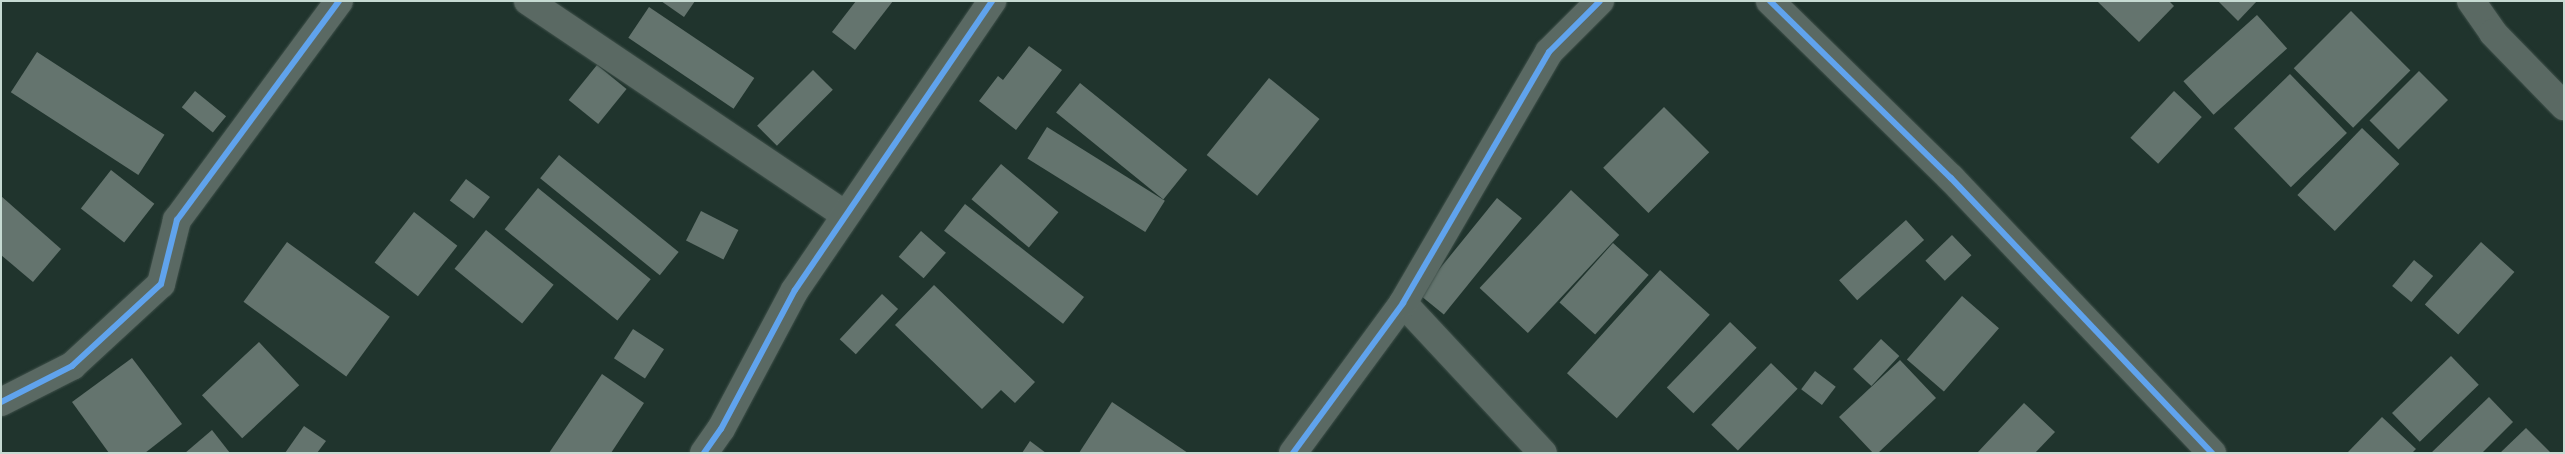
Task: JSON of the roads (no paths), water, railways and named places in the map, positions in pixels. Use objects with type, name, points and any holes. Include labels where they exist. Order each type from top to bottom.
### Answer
[{"type":"street","points":[[1,402],[72,366],[161,284],[176,220],[339,1]]},
{"type":"street","points":[[528,1],[845,215]]},
{"type":"street","points":[[704,453],[721,429],[795,290],[992,1]]},
{"type":"street","points":[[1293,453],[1403,302],[1549,52],[1600,1]]},
{"type":"street","points":[[1770,1],[1951,178],[2212,453]]},
{"type":"street","points":[[2471,1],[2493,33],[2564,106]]},
{"type":"street","points":[[1403,302],[1543,453]]}]
